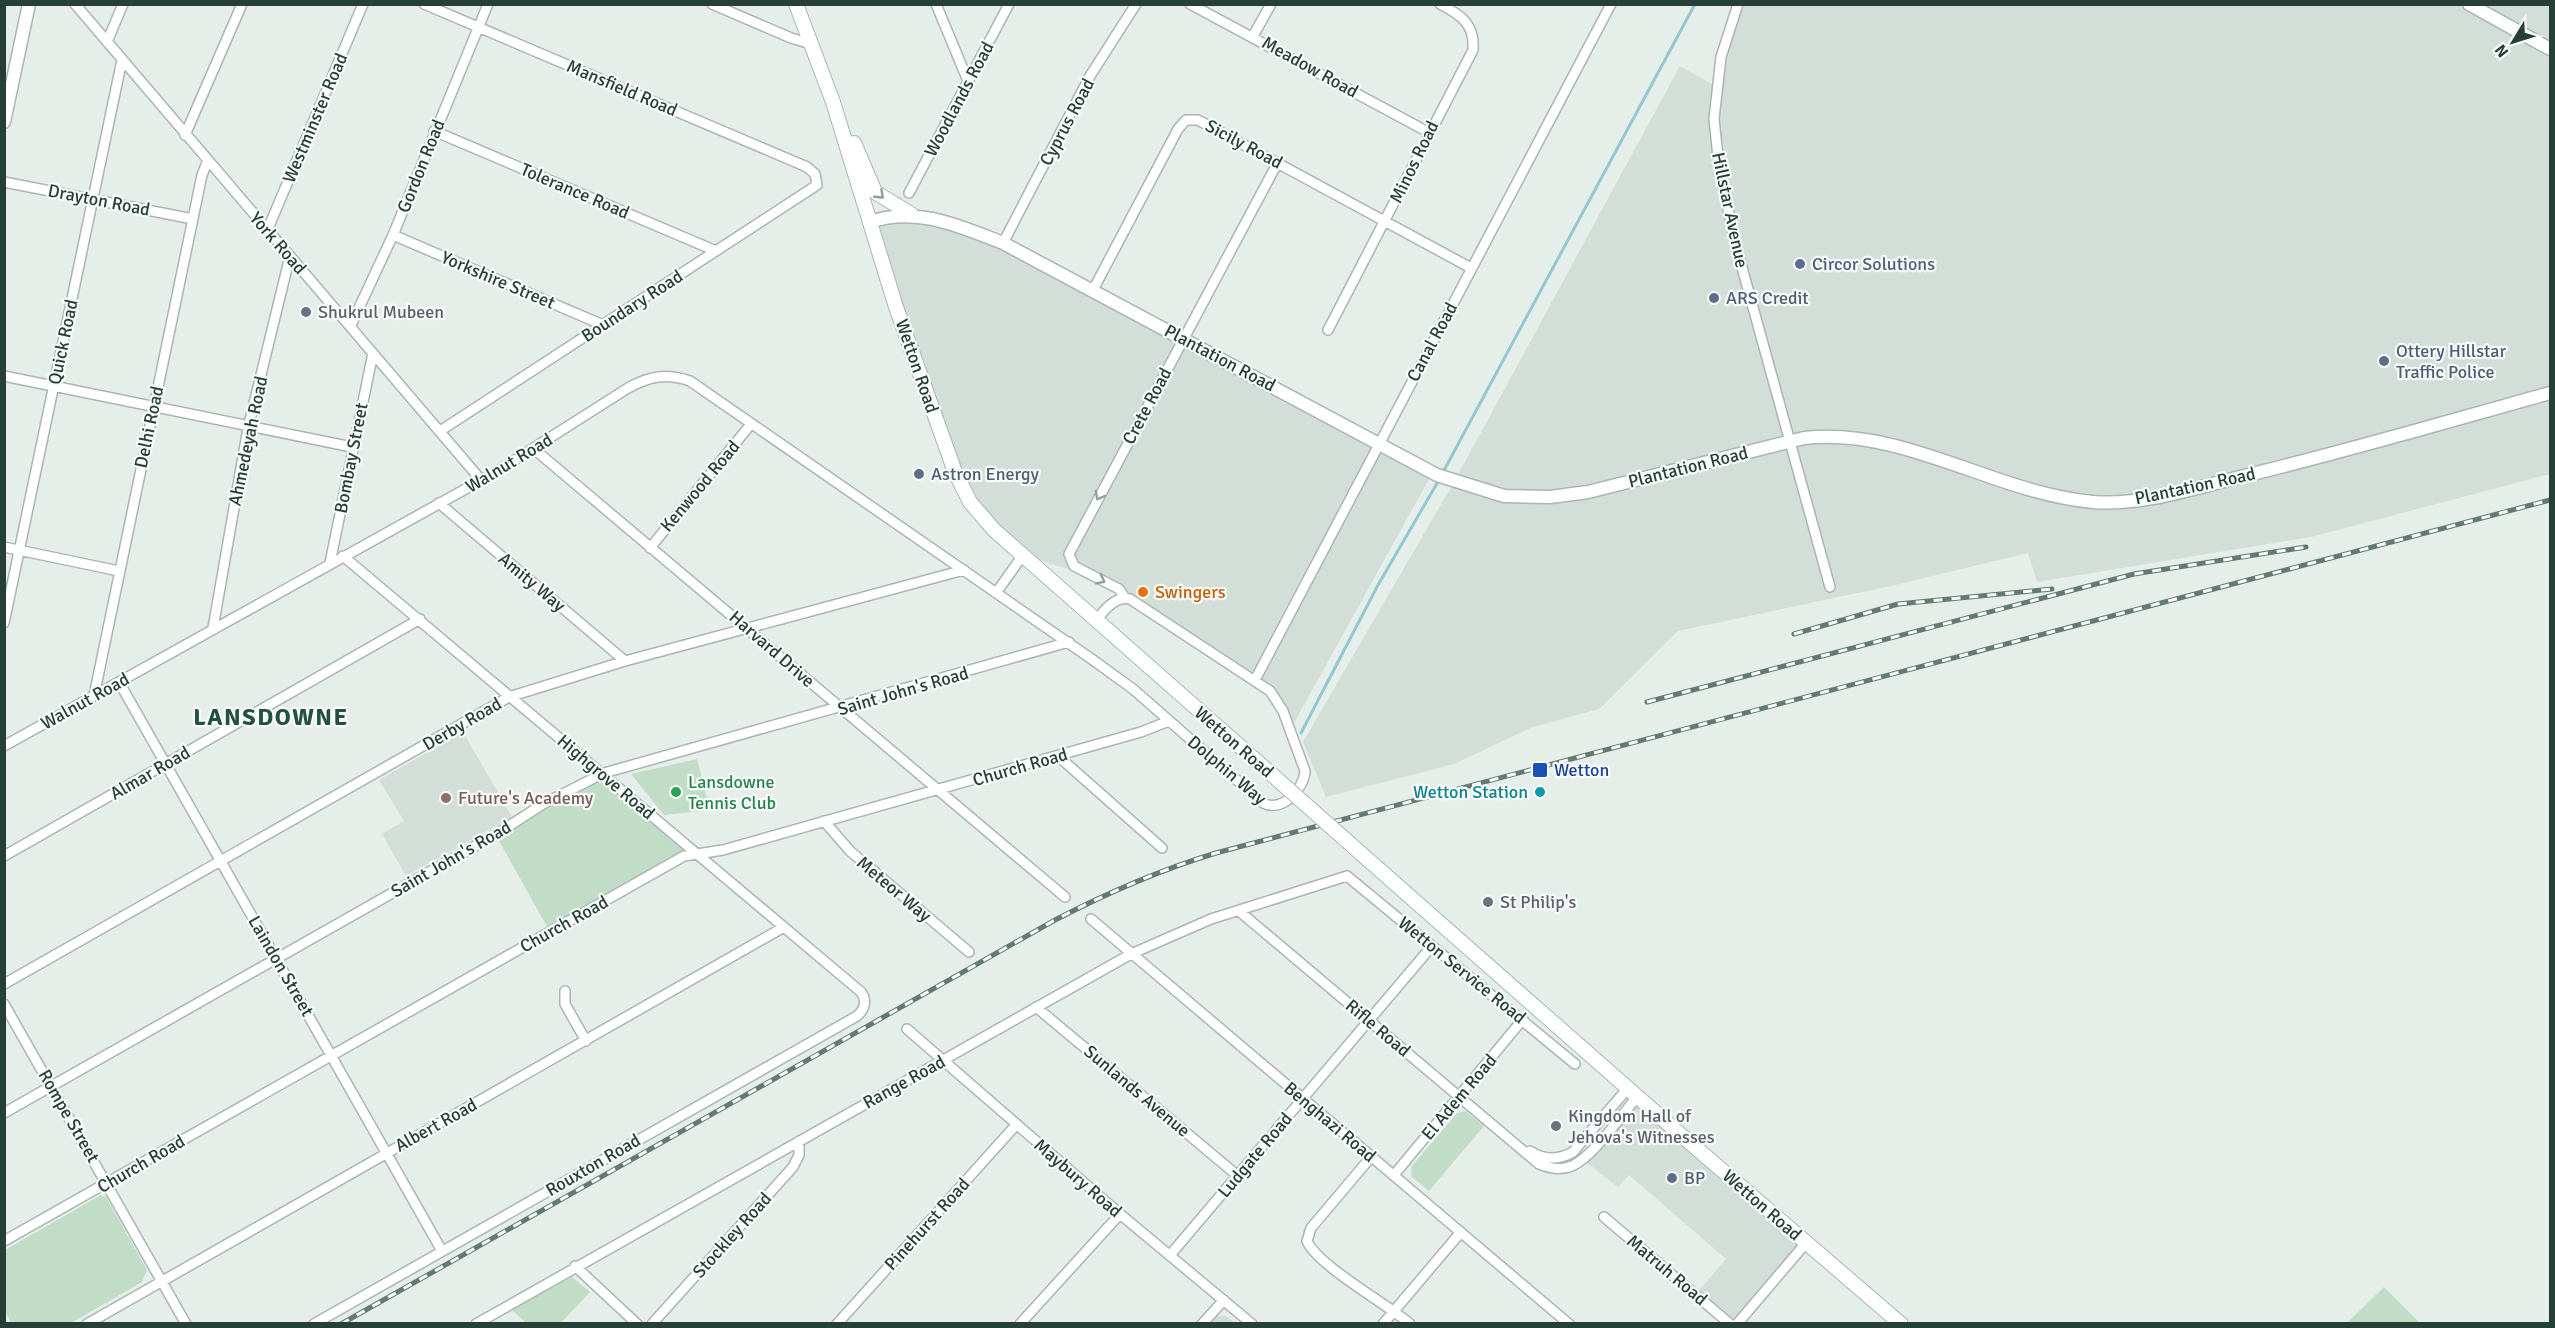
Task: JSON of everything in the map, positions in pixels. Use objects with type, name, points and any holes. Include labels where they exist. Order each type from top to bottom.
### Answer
[{"type":"main road","name":"Wetton Road","points":[[796,4],[842,128],[917,370],[964,493],[982,519],[1633,1092],[1901,1323]]},
{"type":"main road","points":[[842,128],[852,138],[875,192],[890,204],[911,214]]},
{"type":"street","points":[[4,122],[9,81],[28,4]]},
{"type":"street","name":"York Road","points":[[75,4],[481,480]]},
{"type":"street","points":[[107,42],[123,4]]},
{"type":"street","points":[[185,135],[242,4]]},
{"type":"street","name":"Westminster Road","points":[[267,231],[363,4]]},
{"type":"street","name":"Mansfield Road","points":[[424,4],[807,167],[816,178]]},
{"type":"street","name":"Gordon Road","points":[[351,326],[393,235],[488,4]]},
{"type":"street","points":[[712,4],[791,38],[811,44]]},
{"type":"street","points":[[936,4],[968,81]]},
{"type":"street","name":"Woodlands Road","points":[[909,193],[1009,4]]},
{"type":"street","name":"Cyprus Road","points":[[1003,243],[1090,76],[1136,4]]},
{"type":"street","name":"Meadow Road","points":[[1190,4],[1428,132]]},
{"type":"street","points":[[1253,36],[1271,4]]},
{"type":"street","name":"Minos Road","points":[[1328,330],[1386,220],[1428,132],[1473,50],[1472,31],[1467,22],[1460,15],[1440,4]]},
{"type":"street","name":"Canal Road","points":[[1255,680],[1611,4]]},
{"type":"street","name":"Hillstar Avenue","points":[[1738,4],[1721,57],[1714,119],[1716,141],[1735,242],[1830,587]]},
{"type":"street","points":[[2469,4],[2550,49]]},
{"type":"street","name":"Quick Road","points":[[4,623],[122,60]]},
{"type":"street","name":"Sicily Road","points":[[1093,290],[1178,129],[1186,120],[1198,120],[1471,268]]},
{"type":"street","name":"Tolerance Road","points":[[434,131],[716,251]]},
{"type":"street","name":"Delhi Road","points":[[94,696],[202,175],[208,160]]},
{"type":"street","name":"Crete Road","points":[[1125,598],[1119,589],[1074,566],[1069,554],[1278,162]]},
{"type":"street","name":"Boundary Road","points":[[440,431],[810,191],[817,185],[816,178]]},
{"type":"street","name":"Drayton Road","points":[[4,182],[193,219]]},
{"type":"street","name":"Plantation Road","points":[[870,222],[891,215],[911,214],[950,223],[1003,243],[1454,483],[1497,495],[1532,498],[1588,492],[1790,442],[1835,435],[1882,442],[2041,493],[2097,502],[2129,501],[2286,466],[2550,393]]},
{"type":"street","name":"Yorkshire Street","points":[[393,235],[603,325]]},
{"type":"street","name":"Ahmedeyah Road","points":[[213,628],[248,428],[290,256]]},
{"type":"street","name":"Bombay Street","points":[[330,563],[373,353]]},
{"type":"street","name":"Walnut Road","points":[[4,746],[481,480],[534,449],[628,388],[646,378],[660,375],[674,375],[690,381],[996,593]]},
{"type":"street","points":[[4,376],[248,428],[352,447]]},
{"type":"street","name":"Kenwood Road","points":[[650,548],[751,424]]},
{"type":"street","name":"Harvard Drive","points":[[534,449],[1065,897]]},
{"type":"street","name":"Amity Way","points":[[439,503],[625,661]]},
{"type":"street","points":[[4,547],[119,571]]},
{"type":"street","points":[[996,593],[1023,555]]},
{"type":"street","name":"Highgrove Road","points":[[343,556],[420,619],[509,697],[604,773],[861,992],[865,1001]]},
{"type":"street","name":"Derby Road","points":[[4,984],[509,697],[625,661],[964,570]]},
{"type":"street","name":"Dolphin Way","points":[[996,593],[1133,689],[1263,803],[1272,807],[1286,802],[1302,781],[1305,771],[1278,701],[1270,691],[1255,680],[1142,606],[1125,598]]},
{"type":"street","points":[[1096,621],[1112,603],[1125,598]]},
{"type":"street","name":"Almar Road","points":[[4,856],[420,619]]},
{"type":"street","name":"Saint John's Road","points":[[4,1113],[498,833],[543,804],[604,773],[841,708],[1068,642]]},
{"type":"street","name":"Laindon Street","points":[[119,682],[442,1251]]},
{"type":"street","name":"Church Road","points":[[4,1241],[674,862],[696,853],[723,849],[1059,756],[1141,732],[1169,721]]},
{"type":"street","points":[[1059,756],[1162,848]]},
{"type":"street","name":"Meteor Way","points":[[825,821],[850,851],[969,952]]},
{"type":"street","name":"Range Road","points":[[476,1323],[1131,954],[1181,931],[1347,876]]},
{"type":"street","name":"Wetton Service Road","points":[[1347,876],[1575,1064]]},
{"type":"street","name":"Rifle Road","points":[[1239,911],[1539,1164],[1553,1169],[1573,1165],[1592,1148],[1633,1092]]},
{"type":"street","name":"Benghazi Road","points":[[1091,919],[1569,1323]]},
{"type":"street","name":"Albert Road","points":[[87,1323],[784,927]]},
{"type":"street","name":"Ludgate Road","points":[[1171,1254],[1432,946]]},
{"type":"street","points":[[565,991],[565,1004],[586,1041]]},
{"type":"street","name":"Rouxton Road","points":[[314,1323],[857,1016],[865,1001]]},
{"type":"street","name":"Rompe Street","points":[[4,1004],[186,1323]]},
{"type":"street","name":"Sunlands Avenue","points":[[1036,1007],[1238,1176]]},
{"type":"street","name":"El Adem Road","points":[[1394,1175],[1523,1019]]},
{"type":"street","name":"Maybury Road","points":[[906,1029],[1120,1214],[1252,1323]]},
{"type":"street","name":"Pinehurst Road","points":[[837,1323],[1016,1125]]},
{"type":"street","name":"Stockley Road","points":[[652,1323],[793,1167],[799,1155],[799,1140]]},
{"type":"street","points":[[1371,1157],[1311,1228],[1307,1242],[1312,1250],[1352,1283],[1410,1323]]},
{"type":"street","points":[[1020,1323],[1120,1214]]},
{"type":"street","name":"Matruh Road","points":[[1604,1217],[1730,1323]]},
{"type":"street","points":[[1383,1323],[1461,1233]]},
{"type":"street","points":[[1737,1323],[1806,1242]]},
{"type":"street","points":[[575,1266],[637,1323]]},
{"type":"street","points":[[1202,1323],[1224,1300]]},
{"type":"shaded area","points":[[1738,5],[2550,5],[2550,474],[2311,537],[2037,582],[2028,553],[1891,586],[1678,631],[1599,709],[1533,727],[1454,764],[1326,797],[1303,742],[1454,482],[1680,66],[1717,87]]},
{"type":"shaded area","points":[[881,218],[965,228],[1433,472],[1290,730],[1278,701],[1124,594],[1078,572],[1023,555],[970,502],[870,222]]},
{"type":"shaded area","name":"Future's Academy","points":[[463,732],[512,817],[406,876],[382,834],[404,821],[379,780]]},
{"type":"shaded area","points":[[1638,1096],[1806,1243],[1737,1323],[1730,1323],[1696,1294],[1726,1259],[1629,1175],[1618,1187],[1582,1159]]},
{"type":"shaded area","points":[[1216,1316],[1226,1316],[1235,1323],[1209,1323]]},
{"type":"green space","name":"Lansdowne Tennis Club","points":[[697,759],[710,810],[664,815],[631,774]]},
{"type":"green space","points":[[602,771],[696,853],[550,932],[494,832]]},
{"type":"green space","points":[[1465,1111],[1484,1126],[1429,1191],[1412,1177],[1411,1167],[1457,1113]]},
{"type":"green space","points":[[101,1195],[106,1197],[147,1270],[142,1282],[71,1323],[11,1323],[5,1311],[5,1250]]},
{"type":"green space","points":[[572,1277],[590,1292],[561,1323],[526,1323],[512,1310]]},
{"type":"green space","points":[[2384,1287],[2420,1323],[2347,1323]]},
{"type":"waterway","points":[[1442,474],[1695,4]]},
{"type":"waterway","points":[[1301,733],[1378,585],[1439,480]]},
{"type":"railway","points":[[341,1324],[1055,920],[1114,891],[1175,867],[1216,853],[2550,500]]},
{"type":"railway","points":[[1647,702],[2134,574],[2306,547]]},
{"type":"railway","points":[[1794,634],[1898,604],[2052,589]]},
{"type":"place","name":"Circor Solutions","points":[[1800,264]]},
{"type":"place","name":"ARS Credit","points":[[1714,298]]},
{"type":"place","name":"Shukrul Mubeen","points":[[306,312]]},
{"type":"place","name":"Ottery Hillstar Traffic Police","points":[[2384,361]]},
{"type":"place","name":"Astron Energy","points":[[919,474]]},
{"type":"place","name":"Swingers","points":[[1143,592]]},
{"type":"place","name":"Wetton","points":[[1540,770]]},
{"type":"place","name":"Lansdowne Tennis Club","points":[[676,792]]},
{"type":"place","name":"Wetton Station","points":[[1540,792]]},
{"type":"place","name":"Future's Academy","points":[[446,798]]},
{"type":"place","name":"St Philip's","points":[[1488,902]]},
{"type":"place","name":"Kingdom Hall of Jehova's Witnesses","points":[[1556,1126]]},
{"type":"place","name":"BP","points":[[1672,1178]]},
{"type":"district","name":"LANSDOWNE","points":[[271,717]]}]
